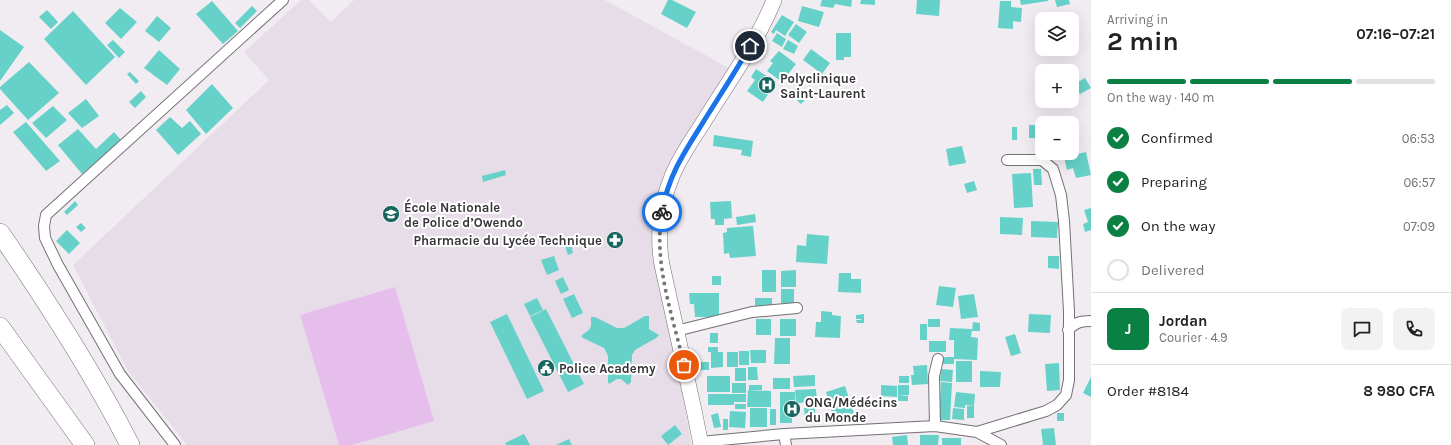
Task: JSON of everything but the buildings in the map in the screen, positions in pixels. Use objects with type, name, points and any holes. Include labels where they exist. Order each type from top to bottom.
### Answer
[{"type":"highway","points":[[0,233],[32,278],[78,351],[130,445]]},
{"type":"highway","points":[[0,327],[85,445]]},
{"type":"street","points":[[175,445],[120,374],[58,265],[45,238],[44,226],[46,215],[283,0]]},
{"type":"street","points":[[774,0],[757,36],[675,168],[667,190],[661,222],[660,254],[701,444],[784,434],[935,426],[976,432],[1001,445]]},
{"type":"street","points":[[976,432],[1046,411],[1057,405],[1066,395],[1069,380],[1064,222],[1061,195],[1053,169],[1042,160],[1007,160]]},
{"type":"street","points":[[676,332],[752,312],[797,308]]},
{"type":"street","points":[[1068,330],[1074,324],[1081,321],[1091,321]]},
{"type":"street","points":[[935,426],[934,376],[938,359]]},
{"type":"street","points":[[784,434],[786,445]]},
{"type":"shaded area","name":"École Nationale de Police d’Owendo","points":[[301,0],[309,0],[331,22],[354,0],[605,0],[729,68],[699,114],[672,161],[663,180],[656,204],[653,224],[653,253],[657,278],[684,400],[691,445],[187,445],[128,371],[73,265],[269,80],[244,52]]},
{"type":"shaded area","points":[[395,287],[434,421],[352,445],[339,445],[300,315]]},
{"type":"way so far","points":[[662,212],[660,254],[684,365]]},
{"type":"place","name":"Polyclinique Saint-Laurent","points":[[767,85]]},
{"type":"place","name":"École Nationale de Police d’Owendo","points":[[391,214]]},
{"type":"place","name":"Pharmacie du Lycée Technique","points":[[615,240]]},
{"type":"place","name":"Police Academy","points":[[546,368]]},
{"type":"place","name":"ONG/Médécins du Monde","points":[[792,409]]},
{"type":"route","points":[[662,212],[667,190],[675,168],[750,46]]}]
